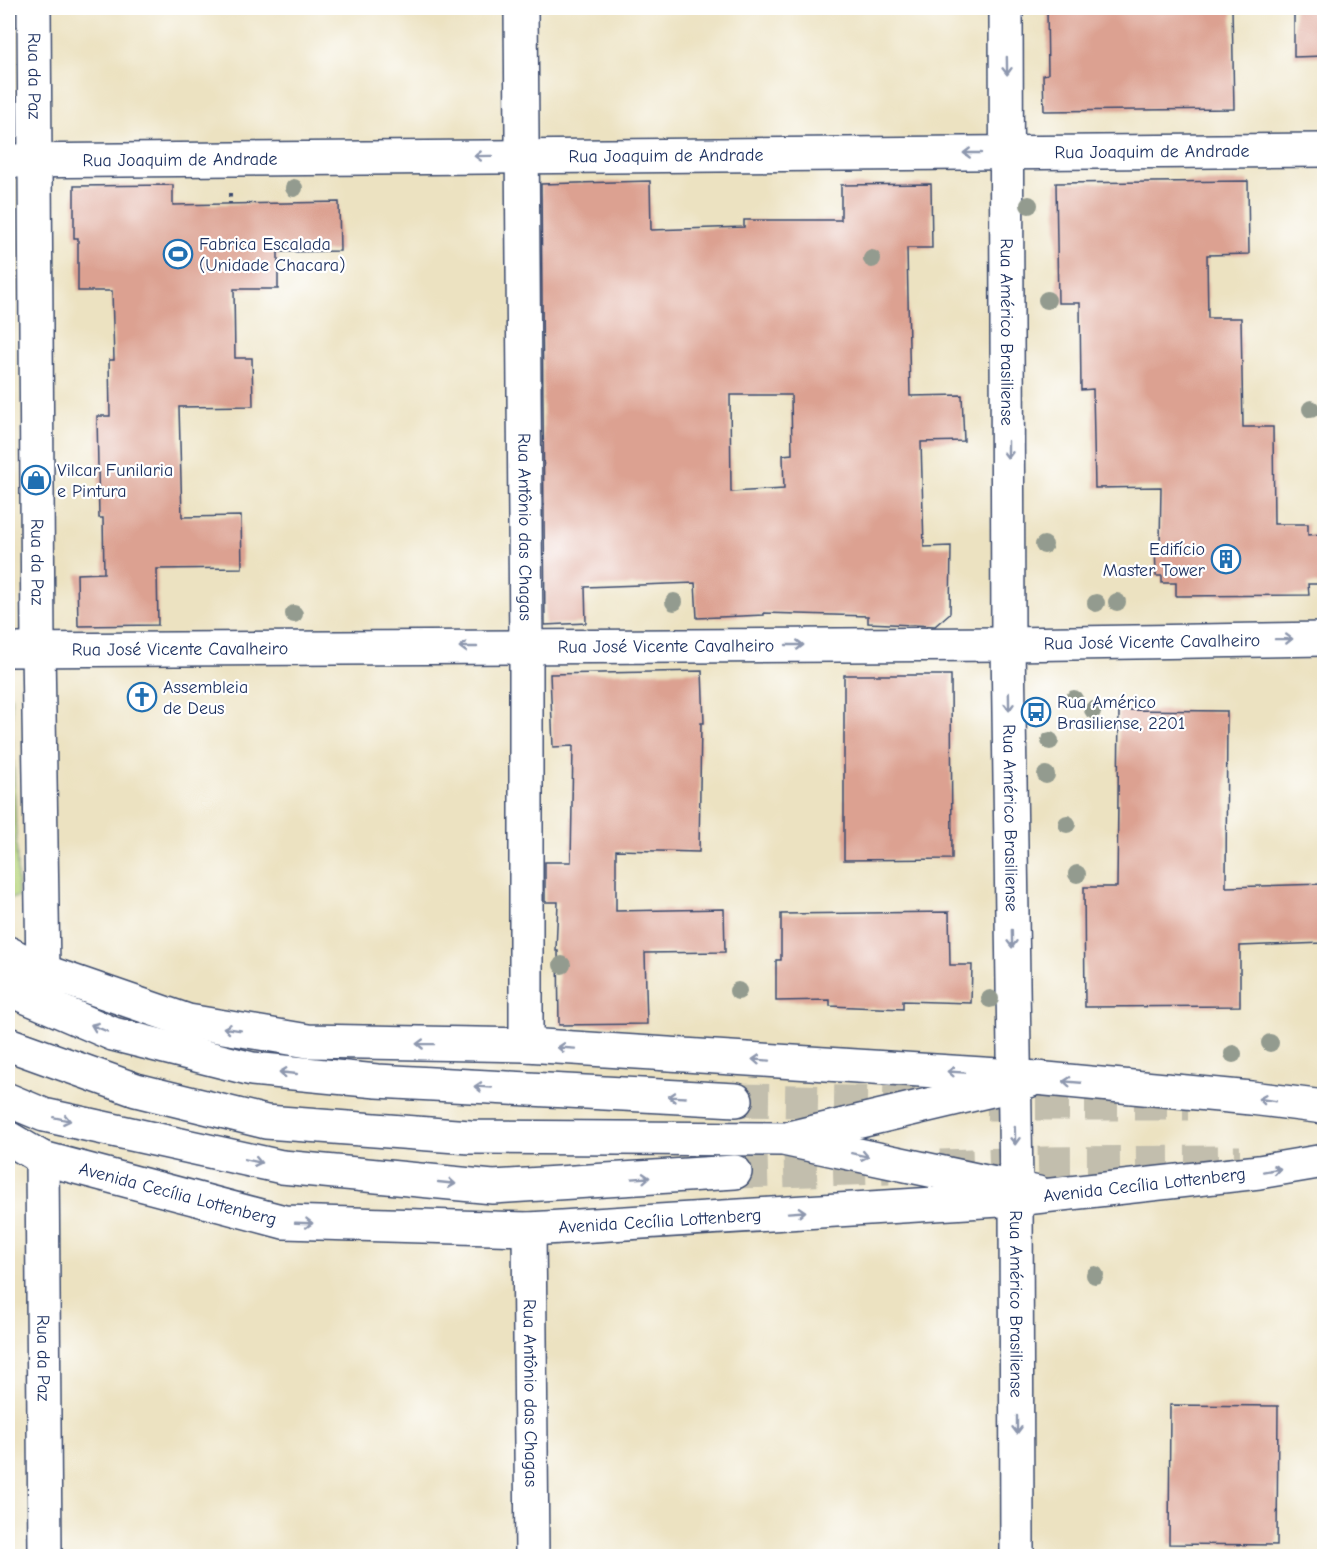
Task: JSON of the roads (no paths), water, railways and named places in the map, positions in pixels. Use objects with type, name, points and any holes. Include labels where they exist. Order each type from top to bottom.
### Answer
[{"type":"street","name":"Rua da Paz","points":[[34,8],[21,160],[23,650],[43,971]]},
{"type":"street","name":"Rua Antônio das Chagas","points":[[520,8],[526,647],[526,1046]]},
{"type":"street","name":"Rua Américo Brasiliense","points":[[1006,8],[1008,644],[1027,1194],[1017,1557]]},
{"type":"street","name":"Rua Joaquim de Andrade","points":[[21,160],[1324,150]]},
{"type":"street","name":"Rua José Vicente Cavalheiro","points":[[23,650],[1008,644],[1324,639]]},
{"type":"street","points":[[8,953],[43,971],[188,1021],[308,1041],[526,1046],[1022,1080],[1251,1098],[1324,1107]]},
{"type":"street","points":[[8,988],[113,1034],[252,1069],[377,1081],[736,1100]]},
{"type":"street","points":[[8,1044],[136,1090],[266,1122],[470,1137],[783,1139],[1027,1194]]},
{"type":"street","points":[[783,1139],[1022,1080]]},
{"type":"street","points":[[8,1100],[44,1115],[294,1168],[492,1187],[735,1172]]},
{"type":"street","name":"Avenida Cecília Lottenberg","points":[[8,1138],[42,1158],[284,1222],[529,1229],[1027,1194],[1259,1172],[1324,1161]]},
{"type":"street","name":"Rua da Paz","points":[[42,1158],[45,1557]]},
{"type":"street","name":"Rua Antônio das Chagas","points":[[529,1229],[532,1557]]},
{"type":"tunnel","points":[[736,1100],[915,1103]]},
{"type":"tunnel","points":[[987,1104],[1188,1104]]},
{"type":"tunnel","points":[[940,1166],[1240,1162]]},
{"type":"tunnel","points":[[735,1172],[889,1168]]},
{"type":"place","name":"Fabrica Escalada (Unidade Chacara)","points":[[178,254]]},
{"type":"place","name":"Vilcar Funilaria e Pintura","points":[[36,480]]},
{"type":"place","name":"Edifício Master Tower","points":[[1226,559]]},
{"type":"place","name":"Assembleia de Deus","points":[[142,697]]},
{"type":"place","name":"Rua Américo Brasiliense, 2201","points":[[1036,712]]}]
